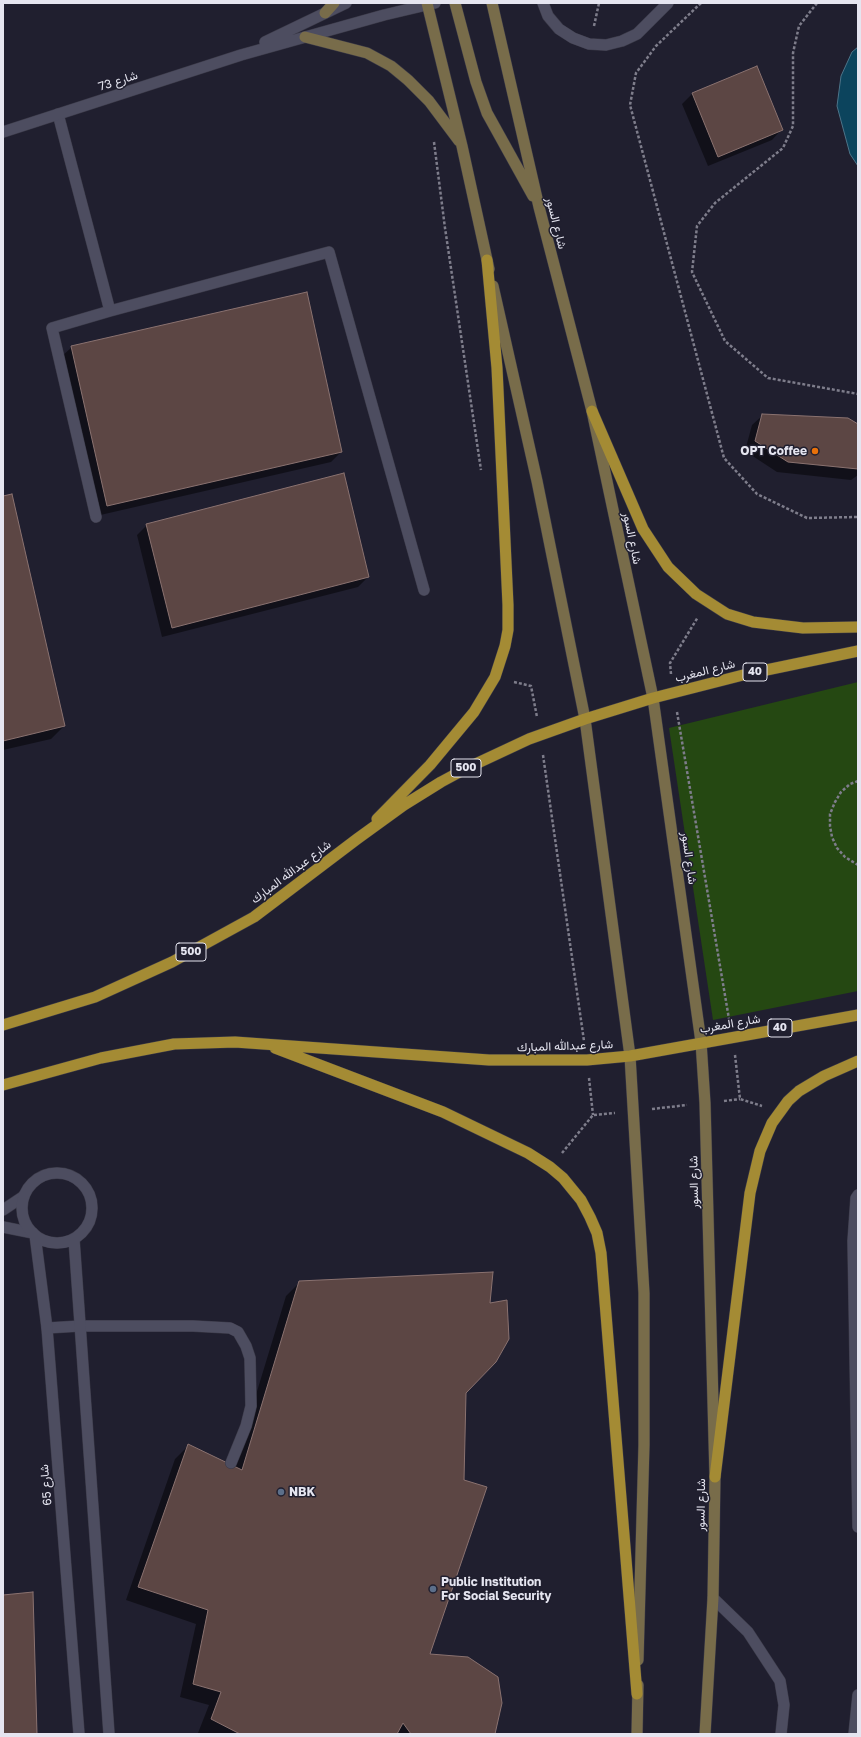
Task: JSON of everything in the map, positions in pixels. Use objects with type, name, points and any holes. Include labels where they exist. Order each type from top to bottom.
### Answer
[{"type":"main road","points":[[325,13],[334,3]]},
{"type":"main road","points":[[455,3],[476,82],[487,113],[539,207]]},
{"type":"main road","name":"شارع السور","points":[[492,3],[539,207],[592,411],[653,698],[702,1042],[715,1477],[713,1598],[705,1734]]},
{"type":"main road","points":[[430,4],[537,481],[585,719],[630,1056],[644,1293],[644,1445],[637,1734]]},
{"type":"main road","points":[[305,37],[367,53],[391,66],[408,80],[429,102],[462,146]]},
{"type":"main road","points":[[357,839],[434,759],[474,712],[501,664],[508,630],[508,605],[497,368],[487,260]]},
{"type":"main road","points":[[592,411],[630,500],[653,546],[668,567],[683,583],[706,602],[727,614],[753,622],[803,628],[858,627]]},
{"type":"main road","name":"شارع المغرب","points":[[585,719],[653,698],[747,674],[858,651]]},
{"type":"main road","name":"شارع عبدالله المبارك","points":[[3,1025],[95,997],[172,962],[254,916],[404,805],[441,782],[501,751],[585,719]]},
{"type":"main road","name":"شارع المغرب","points":[[630,1056],[858,1015]]},
{"type":"main road","name":"شارع عبدالله المبارك","points":[[3,1084],[101,1058],[152,1047],[198,1042],[235,1042],[489,1060],[587,1060],[630,1056]]},
{"type":"main road","points":[[264,1044],[443,1112],[528,1153],[550,1167],[562,1178],[581,1200],[597,1233],[601,1253],[637,1694]]},
{"type":"main road","points":[[715,1477],[750,1193],[762,1146],[768,1129],[780,1111],[799,1090],[808,1084],[858,1061]]},
{"type":"street","name":"شارع 73","points":[[241,54],[346,3]]},
{"type":"street","points":[[542,3],[548,16],[560,29],[573,38],[589,44],[606,45],[622,41],[637,34],[668,3]]},
{"type":"street","name":"شارع 73","points":[[3,132],[241,54],[384,14],[430,4]]},
{"type":"street","points":[[58,114],[110,311]]},
{"type":"street","points":[[96,517],[52,328],[329,252],[424,590]]},
{"type":"street","points":[[59,1173],[71,1176],[80,1182],[89,1196],[92,1212],[89,1223],[83,1232],[74,1239],[54,1243],[43,1240],[34,1234],[27,1225],[22,1206],[24,1196],[38,1179],[48,1174],[59,1173]]},
{"type":"street","points":[[858,1195],[856,1198],[853,1241],[858,1527]]},
{"type":"street","points":[[3,1210],[24,1196]]},
{"type":"street","points":[[3,1228],[34,1234]]},
{"type":"street","name":"شارع 65","points":[[34,1234],[47,1328],[79,1734]]},
{"type":"street","points":[[74,1239],[109,1734]]},
{"type":"street","points":[[47,1328],[80,1326],[193,1326],[230,1328],[238,1332],[246,1346],[250,1358],[251,1406],[246,1426],[231,1463]]},
{"type":"street","points":[[713,1598],[748,1632],[780,1681],[784,1705],[782,1734]]},
{"type":"street","points":[[854,1734],[858,1696]]},
{"type":"path","points":[[701,3],[656,46],[636,73],[630,105],[724,458],[757,494],[807,518],[858,517]]},
{"type":"path","points":[[817,3],[799,26],[793,53],[793,126],[783,148],[715,203],[697,226],[692,272],[725,341],[768,378],[858,394]]},
{"type":"path","points":[[433,135],[445,228],[482,476]]},
{"type":"path","points":[[706,602],[670,663],[673,693],[732,1037],[740,1100],[780,1111]]},
{"type":"path","points":[[495,677],[531,686],[540,735],[587,1060],[593,1115]]},
{"type":"path","points":[[858,781],[850,784],[841,792],[830,814],[830,826],[832,838],[837,848],[845,857],[858,865]]},
{"type":"green space","points":[[858,682],[858,991],[713,1020],[669,728]]},
{"type":"water","points":[[858,47],[858,166],[850,154],[837,106],[841,76],[852,52]]},
{"type":"building","points":[[757,66],[783,130],[718,157],[692,93]]},
{"type":"building","points":[[307,292],[342,452],[107,506],[71,346]]},
{"type":"building","name":"OPT Coffee","points":[[762,414],[848,418],[858,424],[858,469],[788,462],[755,441]]},
{"type":"building","points":[[344,473],[369,577],[172,628],[146,524]]},
{"type":"building","points":[[12,494],[65,726],[3,741],[3,496]]},
{"type":"building","points":[[493,1272],[490,1303],[507,1300],[509,1339],[496,1362],[466,1393],[464,1480],[487,1487],[430,1654],[468,1657],[498,1677],[502,1703],[495,1734],[411,1734],[403,1723],[397,1734],[240,1734],[211,1719],[221,1692],[193,1684],[208,1610],[138,1587],[188,1444],[242,1470],[299,1281]]},
{"type":"building","points":[[33,1592],[37,1734],[3,1734],[3,1595]]},
{"type":"place","name":"OPT Coffee","points":[[815,451]]},
{"type":"place","name":"NBK","points":[[281,1492]]},
{"type":"place","name":"Public Institution For Social Security","points":[[433,1589]]}]
